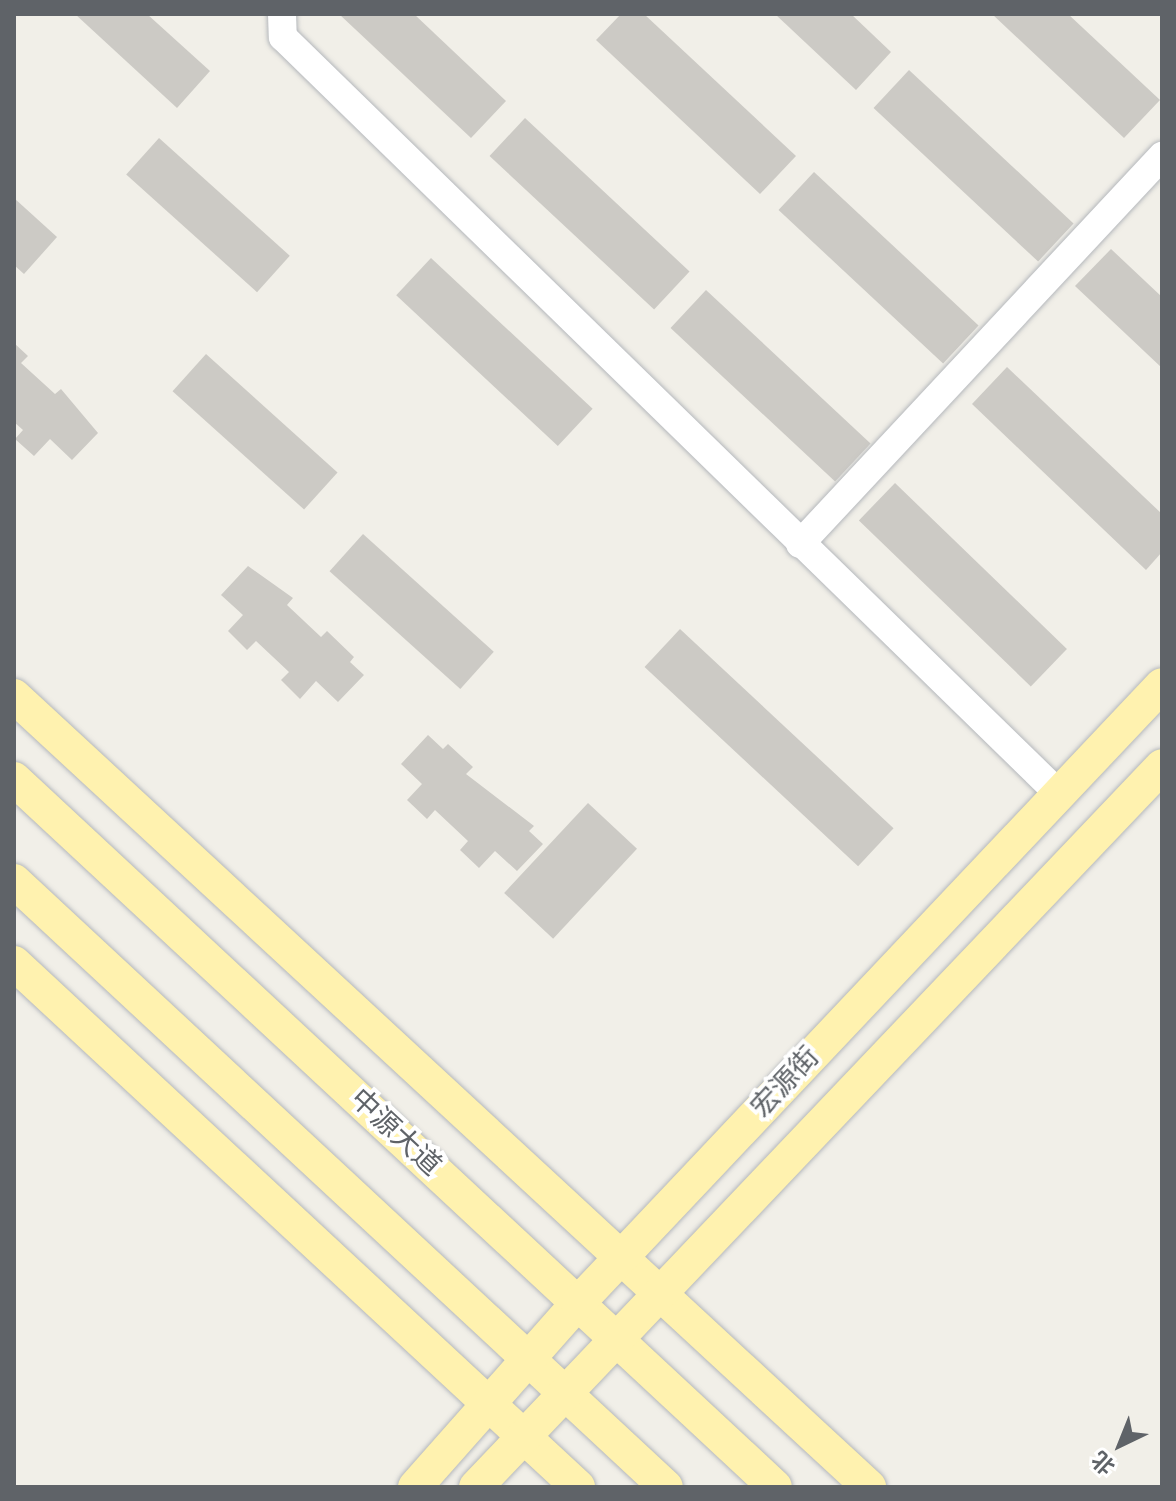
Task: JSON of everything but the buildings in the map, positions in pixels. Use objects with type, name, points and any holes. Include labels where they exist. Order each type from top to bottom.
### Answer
[{"type":"main road","name":"宏源街","points":[[415,1487],[578,1303],[1162,685]]},
{"type":"main road","points":[[14,696],[869,1487]]},
{"type":"main road","name":"宏源街","points":[[476,1487],[567,1396],[1162,766]]},
{"type":"main road","name":"中源大道","points":[[14,779],[775,1487]]},
{"type":"main road","points":[[14,881],[666,1487]]},
{"type":"main road","points":[[14,963],[578,1487]]},
{"type":"street","points":[[282,14],[283,37],[1059,794]]},
{"type":"street","points":[[800,544],[1162,156]]}]
